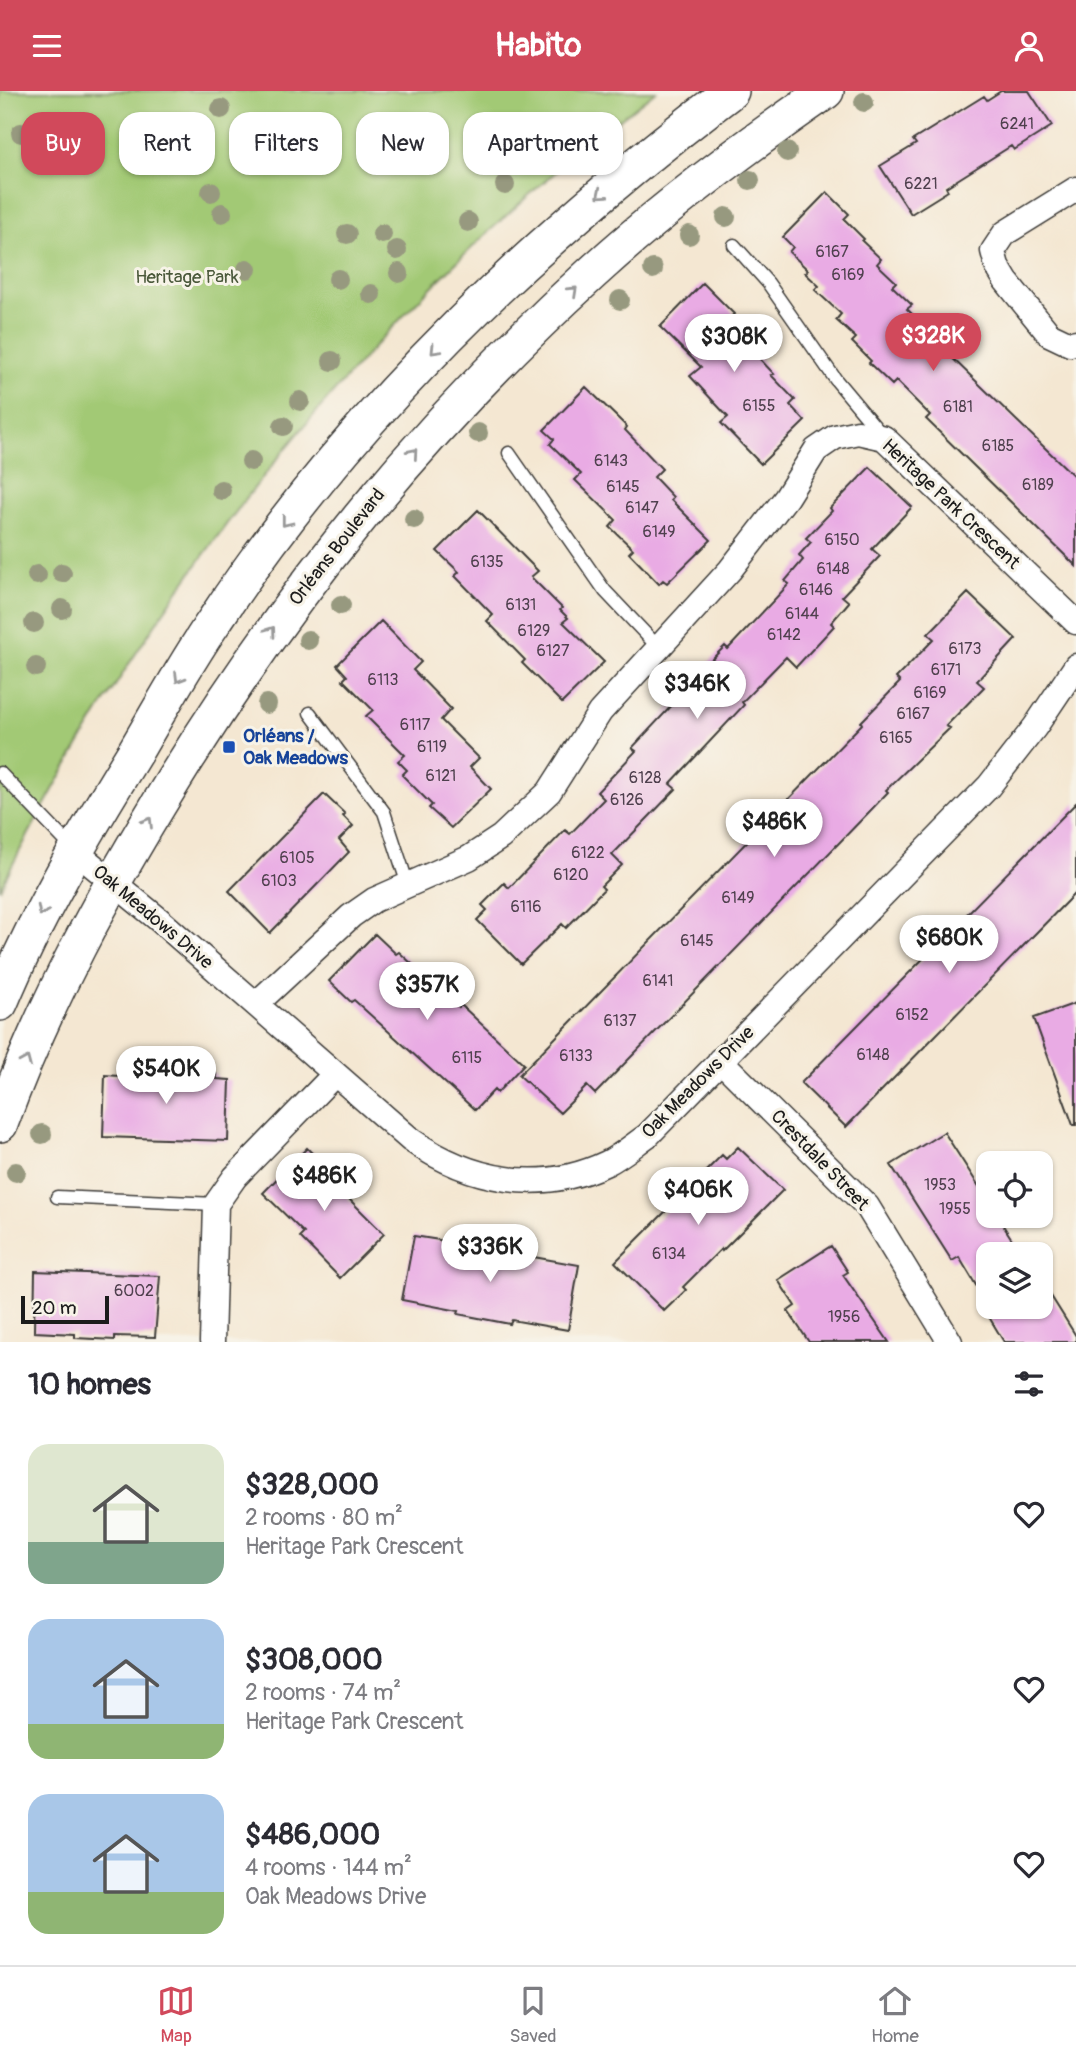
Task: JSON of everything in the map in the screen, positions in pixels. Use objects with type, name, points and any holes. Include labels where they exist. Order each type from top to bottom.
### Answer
[{"type":"main road","points":[[0,1003],[36,922],[76,852],[215,620],[269,543],[367,424],[522,263],[632,168],[732,91]]},
{"type":"main road","name":"Orléans Boulevard","points":[[0,1124],[58,986],[113,880],[196,744],[274,627],[361,514],[424,440],[536,325],[594,271],[716,170],[827,91]]},
{"type":"street","points":[[1076,189],[1005,233],[993,251],[997,266],[1006,281],[1049,334],[1070,344],[1076,342]]},
{"type":"street","name":"Heritage Park Crescent","points":[[256,1004],[351,916],[374,900],[480,851],[501,837],[549,792],[600,712],[730,570],[786,498],[816,450],[835,437],[858,432],[884,437],[1076,622]]},
{"type":"street","name":"Oak Meadows Drive","points":[[76,852],[113,880],[411,1140],[436,1158],[482,1176],[517,1181],[552,1179],[608,1163],[648,1135],[989,786],[1035,727],[1076,666]]},
{"type":"street","name":"Crestdale Street","points":[[720,1060],[867,1206],[950,1342]]},
{"type":"street","points":[[212,1342],[216,1204],[235,1177],[335,1074]]},
{"type":"lane","points":[[734,245],[768,283],[836,380],[884,437]]},
{"type":"lane","points":[[509,453],[605,591],[659,648]]},
{"type":"lane","points":[[310,713],[384,812],[408,885]]},
{"type":"lane","points":[[0,773],[76,852]]},
{"type":"lane","points":[[57,1197],[216,1204]]},
{"type":"green space","name":"Heritage Park","points":[[0,91],[656,91],[623,118],[623,112],[463,112],[463,175],[552,175],[458,261],[368,354],[283,453],[203,556],[130,663],[62,774],[0,889]]},
{"type":"building","points":[[1001,91],[1029,91],[1052,126],[1014,150],[1011,146],[946,187],[948,191],[911,214],[880,166],[916,144],[913,140],[984,96],[987,100]]},
{"type":"building","points":[[827,192],[849,214],[844,219],[881,259],[877,264],[896,282],[892,286],[912,305],[907,309],[947,349],[945,351],[1076,478],[1076,566],[926,419],[930,415],[896,381],[892,385],[869,363],[871,361],[852,342],[856,338],[836,320],[841,314],[815,290],[819,286],[805,273],[808,270],[789,252],[793,247],[783,237]]},
{"type":"building","points":[[703,283],[734,314],[732,316],[743,326],[741,329],[764,354],[759,358],[795,400],[790,405],[805,421],[761,464],[721,423],[728,417],[690,376],[701,367],[660,327]]},
{"type":"building","points":[[586,387],[627,427],[625,430],[662,469],[654,477],[673,497],[671,500],[711,540],[667,583],[663,580],[659,584],[629,553],[633,549],[610,527],[616,520],[575,480],[581,474],[550,444],[554,439],[544,430]]},
{"type":"building","points":[[870,467],[912,507],[872,549],[880,556],[842,596],[849,602],[831,623],[834,626],[796,667],[786,657],[742,702],[744,705],[670,784],[676,789],[612,855],[622,865],[601,886],[604,889],[566,928],[562,924],[521,964],[477,920],[487,910],[482,905],[504,883],[509,888],[565,830],[570,834],[604,799],[597,792],[636,751],[632,748],[706,669],[704,667],[725,646],[728,649],[789,584],[785,581],[803,560],[799,555],[811,542],[806,538],[832,511],[830,508]]},
{"type":"building","points":[[478,510],[538,571],[531,577],[562,608],[560,610],[568,618],[563,622],[604,662],[562,703],[522,663],[525,660],[487,621],[493,615],[455,576],[459,572],[437,551]]},
{"type":"building","points":[[968,593],[1016,639],[977,681],[984,687],[946,726],[950,728],[886,790],[888,792],[869,812],[595,1094],[587,1086],[560,1113],[519,1075],[862,724],[900,682],[896,678],[934,639],[928,634]]},
{"type":"building","points":[[381,621],[421,662],[413,670],[451,709],[441,720],[479,758],[470,767],[491,789],[451,828],[429,808],[432,805],[402,775],[407,770],[398,761],[405,755],[366,716],[373,710],[343,680],[347,676],[337,665]]},
{"type":"building","points":[[324,794],[345,814],[343,816],[353,826],[339,840],[349,852],[270,933],[229,891]]},
{"type":"building","points":[[1076,803],[1076,892],[846,1127],[801,1083]]},
{"type":"building","points":[[375,934],[396,954],[399,952],[459,1007],[461,1005],[524,1064],[497,1093],[494,1090],[475,1110],[354,1000],[351,1002],[329,981]]},
{"type":"building","points":[[1076,1003],[1076,1125],[1073,1125],[1034,1018]]},
{"type":"building","points":[[119,1070],[216,1074],[217,1079],[230,1080],[228,1141],[103,1137],[105,1075],[119,1076]]},
{"type":"building","points":[[944,1132],[976,1182],[976,1228],[1005,1228],[1014,1242],[976,1242],[976,1285],[959,1257],[952,1261],[891,1165]]},
{"type":"building","points":[[738,1147],[783,1190],[683,1287],[686,1290],[664,1311],[615,1262],[722,1155],[726,1159]]},
{"type":"building","points":[[307,1148],[348,1190],[344,1194],[384,1234],[340,1278],[300,1237],[304,1233],[263,1193]]},
{"type":"building","points":[[414,1236],[471,1245],[469,1251],[522,1261],[522,1255],[579,1265],[568,1330],[512,1320],[510,1324],[402,1300]]},
{"type":"building","points":[[831,1246],[848,1272],[843,1275],[889,1342],[809,1342],[788,1311],[795,1306],[778,1280]]},
{"type":"building","points":[[35,1271],[160,1276],[155,1337],[115,1336],[115,1340],[34,1332]]},
{"type":"building","points":[[1053,1299],[1076,1336],[1076,1342],[1004,1342],[990,1319],[1053,1319]]},
{"type":"place","name":"Orléans / Oak Meadows","points":[[229,747]]}]
